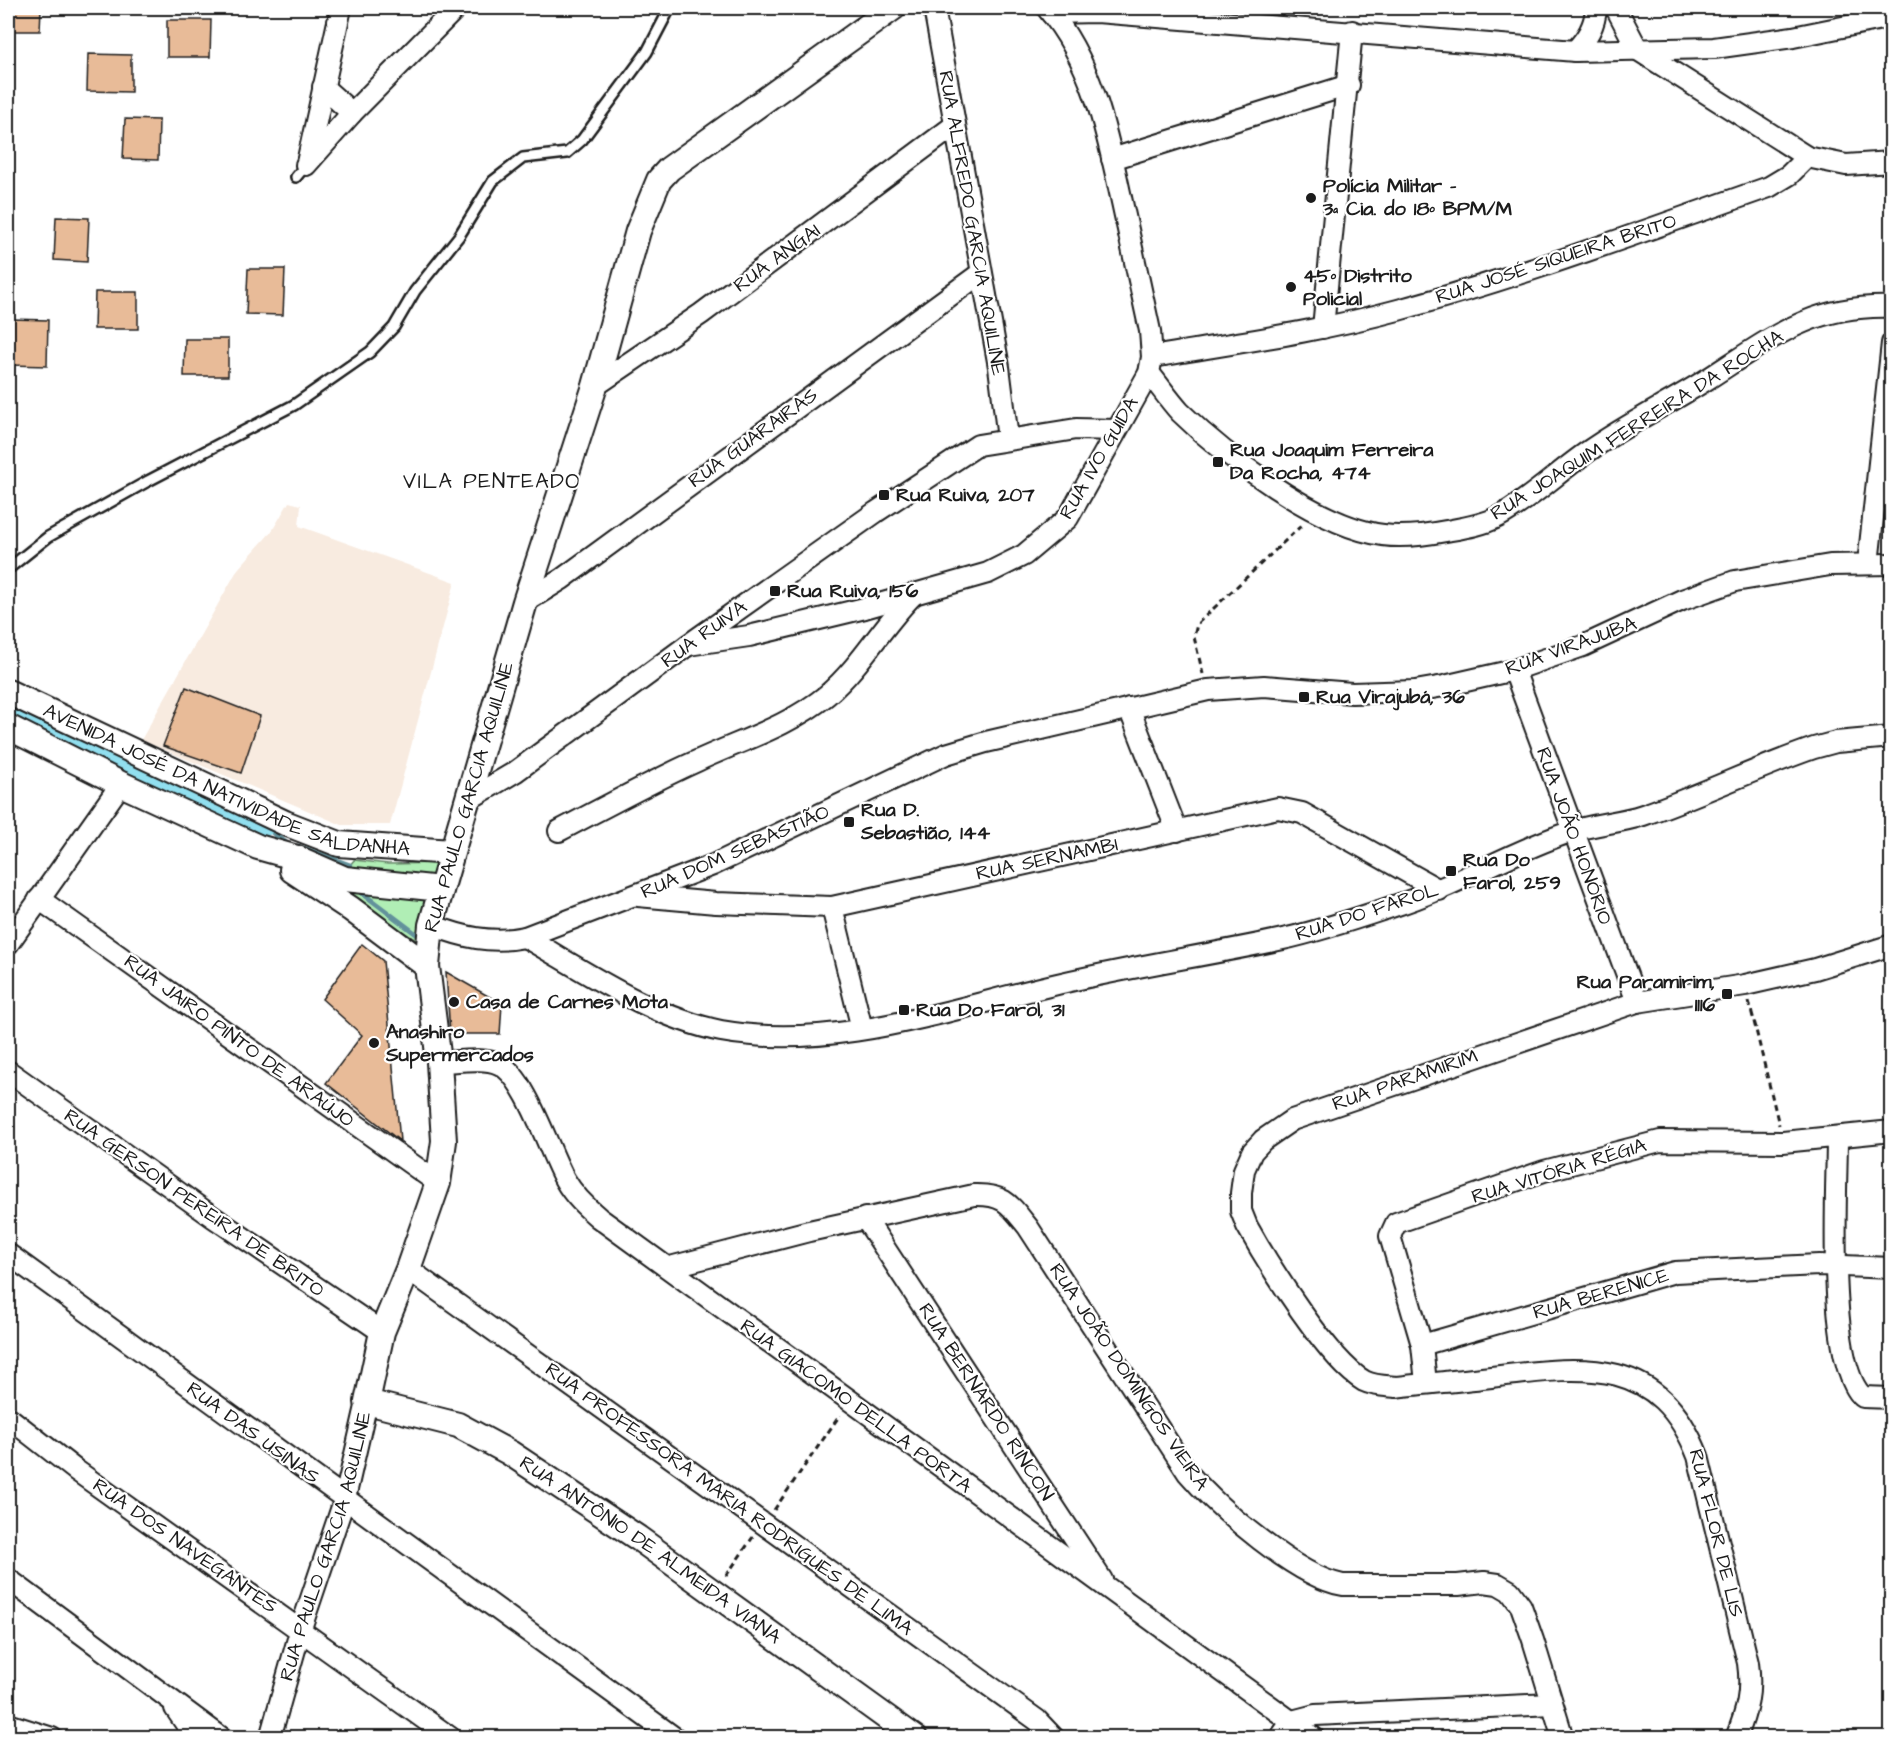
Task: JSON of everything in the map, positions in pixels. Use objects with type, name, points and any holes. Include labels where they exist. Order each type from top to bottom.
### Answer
[{"type":"street","points":[[340,8],[323,87],[301,171],[352,113],[456,8]]},
{"type":"street","name":"RUA PAULO GARCIA AQUILINE","points":[[270,1737],[301,1628],[345,1498],[382,1332],[408,1269],[438,1182],[444,1141],[439,1062],[427,966],[431,925],[525,602],[595,386],[638,231],[659,180],[669,169],[893,8]]},
{"type":"street","name":"RUA ALFREDO GARCIA AQUILINE","points":[[934,8],[999,367],[1008,439]]},
{"type":"street","points":[[1575,51],[1590,33],[1596,8]]},
{"type":"street","points":[[1616,8],[1638,50],[1807,157],[1846,165],[1892,162]]},
{"type":"street","points":[[1049,10],[1352,31],[1575,51],[1714,48],[1771,40],[1890,14]]},
{"type":"street","points":[[1049,10],[1084,63],[1112,159],[1150,332],[1151,365]]},
{"type":"street","points":[[1323,328],[1349,86],[1352,31]]},
{"type":"street","points":[[1112,159],[1349,86]]},
{"type":"street","points":[[323,87],[352,113]]},
{"type":"street","name":"RUA ANGAI","points":[[595,386],[701,315],[955,124]]},
{"type":"street","name":"RUA JOSÉ SIQUEIRA BRITO","points":[[1151,365],[1399,310],[1582,253],[1769,187],[1789,175],[1807,157]]},
{"type":"street","name":"RUA GUARAIRAS","points":[[525,602],[562,579],[981,273]]},
{"type":"street","name":"RUA JOAQUIM FERREIRA DA ROCHA","points":[[1151,365],[1179,410],[1216,443],[1301,504],[1352,526],[1382,535],[1417,536],[1464,528],[1498,517],[1590,450],[1706,381],[1762,343],[1809,318],[1844,308],[1892,308]]},
{"type":"street","points":[[1868,564],[1892,343]]},
{"type":"street","name":"RUA IVO GUIDA","points":[[688,645],[749,636],[913,595],[988,573],[1024,555],[1068,518],[1151,365]]},
{"type":"street","name":"RUA RUIVA","points":[[466,801],[515,772],[688,645],[876,512],[978,446],[1076,429],[1116,430]]},
{"type":"street","name":"RUA VIRAJUBA","points":[[1208,690],[1264,686],[1352,693],[1415,691],[1514,670],[1583,646],[1709,589],[1769,574],[1830,565],[1892,564]]},
{"type":"street","points":[[559,831],[700,759],[757,738],[805,710],[827,695],[862,659],[883,628],[913,595]]},
{"type":"street","name":"RUA JOÃO HONÓRIO","points":[[1514,670],[1637,1002]]},
{"type":"street","name":"RUA DOM SEBASTIÃO","points":[[431,925],[474,940],[501,942],[525,937],[635,896],[748,849],[946,754],[986,742],[1208,690]]},
{"type":"street","name":"AVENIDA JOSÉ DA NATIVIDADE SALDANHA","points":[[8,692],[285,823],[339,844],[451,852]]},
{"type":"street","points":[[1129,708],[1177,831]]},
{"type":"street","name":"AVENIDA JOSÉ DA NATIVIDADE SALDANHA","points":[[8,727],[121,784],[258,847],[297,858],[345,879],[441,889]]},
{"type":"street","name":"RUA DO FAROL","points":[[525,937],[605,983],[693,1024],[752,1035],[805,1036],[885,1026],[1053,985],[1286,938],[1439,890],[1498,861],[1573,831],[1638,817],[1814,748],[1836,742],[1892,737]]},
{"type":"street","points":[[8,944],[121,784]]},
{"type":"street","name":"RUA SERNAMBI","points":[[635,896],[716,903],[832,907],[1278,808],[1302,813],[1439,890]]},
{"type":"street","points":[[258,847],[351,909],[427,966]]},
{"type":"street","name":"RUA JAIRO PINTO DE ARAÚJO","points":[[39,899],[438,1182]]},
{"type":"street","points":[[832,907],[862,1029]]},
{"type":"street","name":"RUA PARAMIRIM","points":[[1426,1383],[1387,1386],[1365,1381],[1341,1360],[1304,1314],[1261,1251],[1241,1211],[1244,1170],[1252,1152],[1263,1140],[1292,1120],[1637,1002],[1745,985],[1815,969],[1892,945]]},
{"type":"street","name":"RUA GIACOMO DELLA PORTA","points":[[439,1062],[492,1062],[502,1065],[513,1074],[524,1092],[566,1180],[581,1202],[850,1401],[1314,1737]]},
{"type":"street","name":"RUA GERSON PEREIRA DE BRITO","points":[[8,1071],[213,1217],[382,1332]]},
{"type":"street","name":"RUA VITÓRIA RÉGIA","points":[[1426,1383],[1422,1345],[1390,1236],[1396,1222],[1544,1171],[1660,1141],[1783,1142],[1892,1131]]},
{"type":"street","points":[[1837,1138],[1834,1267],[1846,1370],[1854,1389],[1863,1398],[1892,1398]]},
{"type":"street","name":"RUA JOÃO DOMINGOS VIEIRA","points":[[670,1268],[865,1218],[974,1196],[991,1195],[1009,1203],[1068,1285],[1188,1473],[1212,1500],[1297,1567],[1327,1582],[1343,1585],[1484,1582],[1498,1584],[1510,1591],[1521,1606],[1563,1737]]},
{"type":"street","name":"RUA BERNARDO RINCON","points":[[865,1218],[1106,1586]]},
{"type":"street","name":"RUA DAS USINAS","points":[[8,1254],[675,1737]]},
{"type":"street","name":"RUA BERENICE","points":[[1422,1345],[1676,1272],[1819,1265],[1892,1268]]},
{"type":"street","name":"RUA PROFESSORA MARIA RODRIGUES DE LIMA","points":[[408,1269],[1052,1734]]},
{"type":"street","name":"RUA FLOR DE LIS","points":[[1426,1383],[1538,1371],[1598,1370],[1630,1377],[1646,1386],[1673,1412],[1684,1426],[1698,1456],[1748,1663],[1751,1687],[1748,1708],[1736,1737]]},
{"type":"street","name":"RUA ANTÔNIO DE ALMEIDA VIANA","points":[[367,1402],[458,1425],[487,1439],[638,1538],[915,1737]]},
{"type":"street","name":"RUA DOS NAVEGANTES","points":[[8,1417],[77,1471],[301,1628],[451,1737]]},
{"type":"street","points":[[8,1579],[222,1737]]},
{"type":"street","points":[[164,1694],[180,1714],[190,1737]]},
{"type":"street","points":[[1280,1737],[1292,1721],[1315,1715],[1552,1704]]},
{"type":"street","points":[[8,1724],[52,1737]]},
{"type":"lane","points":[[8,569],[48,537],[148,481],[294,405],[370,352],[394,327],[415,291],[459,236],[493,181],[523,158],[567,153],[582,140],[647,52],[670,8]]},
{"type":"path","points":[[1208,690],[1194,637],[1197,624],[1317,510]]},
{"type":"path","points":[[1745,985],[1756,1028]]},
{"type":"path","points":[[1745,985],[1783,1142]]},
{"type":"path","points":[[715,1592],[850,1401]]},
{"type":"shaded area","points":[[289,502],[301,505],[299,526],[455,582],[390,825],[342,825],[141,740],[238,569],[272,531]]},
{"type":"green space","points":[[354,860],[388,864],[442,863],[424,945],[338,891],[352,880],[350,865]]},
{"type":"building","points":[[8,8],[41,8],[40,31],[8,31]]},
{"type":"building","points":[[167,20],[211,20],[210,57],[167,57]]},
{"type":"building","points":[[88,54],[131,55],[131,92],[87,91]]},
{"type":"building","points":[[125,119],[159,120],[158,160],[123,159]]},
{"type":"building","points":[[56,217],[89,218],[87,262],[54,260]]},
{"type":"building","points":[[248,269],[285,269],[283,315],[246,314]]},
{"type":"building","points":[[95,292],[138,292],[138,329],[94,329]]},
{"type":"building","points":[[11,319],[48,320],[47,366],[10,365]]},
{"type":"building","points":[[185,339],[228,339],[228,376],[184,376]]},
{"type":"building","points":[[186,687],[260,716],[241,773],[163,746]]},
{"type":"building","name":"Anashiro Supermercados","points":[[362,944],[383,961],[400,1141],[326,1083],[362,1035],[322,999]]},
{"type":"building","points":[[446,972],[502,1004],[500,1034],[450,1034]]},
{"type":"waterway","points":[[8,712],[265,827]]},
{"type":"waterway","points":[[265,827],[289,845]]},
{"type":"waterway","points":[[298,846],[350,865]]},
{"type":"waterway","points":[[358,890],[419,936]]},
{"type":"place","name":"Polícia Militar - 3ª Cia. do 18º BPM/M","points":[[1311,198]]},
{"type":"place","name":"45º Distrito Policial","points":[[1291,287]]},
{"type":"place","name":"Rua Joaquim Ferreira Da Rocha, 474","points":[[1218,462]]},
{"type":"place","name":"Rua Ruiva, 207","points":[[884,495]]},
{"type":"place","name":"Rua Ruiva, 156","points":[[775,591]]},
{"type":"place","name":"Rua Virajubá, 36","points":[[1304,697]]},
{"type":"place","name":"Rua D. Sebastião, 144","points":[[849,822]]},
{"type":"place","name":"Rua Do Farol, 259","points":[[1451,871]]},
{"type":"place","name":"Rua Paramirim, 1116","points":[[1727,994]]},
{"type":"place","name":"Casa de Carnes Mota","points":[[454,1002]]},
{"type":"place","name":"Rua Do Farol, 31","points":[[904,1010]]},
{"type":"place","name":"Anashiro Supermercados","points":[[374,1043]]},
{"type":"district","name":"VILA PENTEADO","points":[[492,481]]}]
